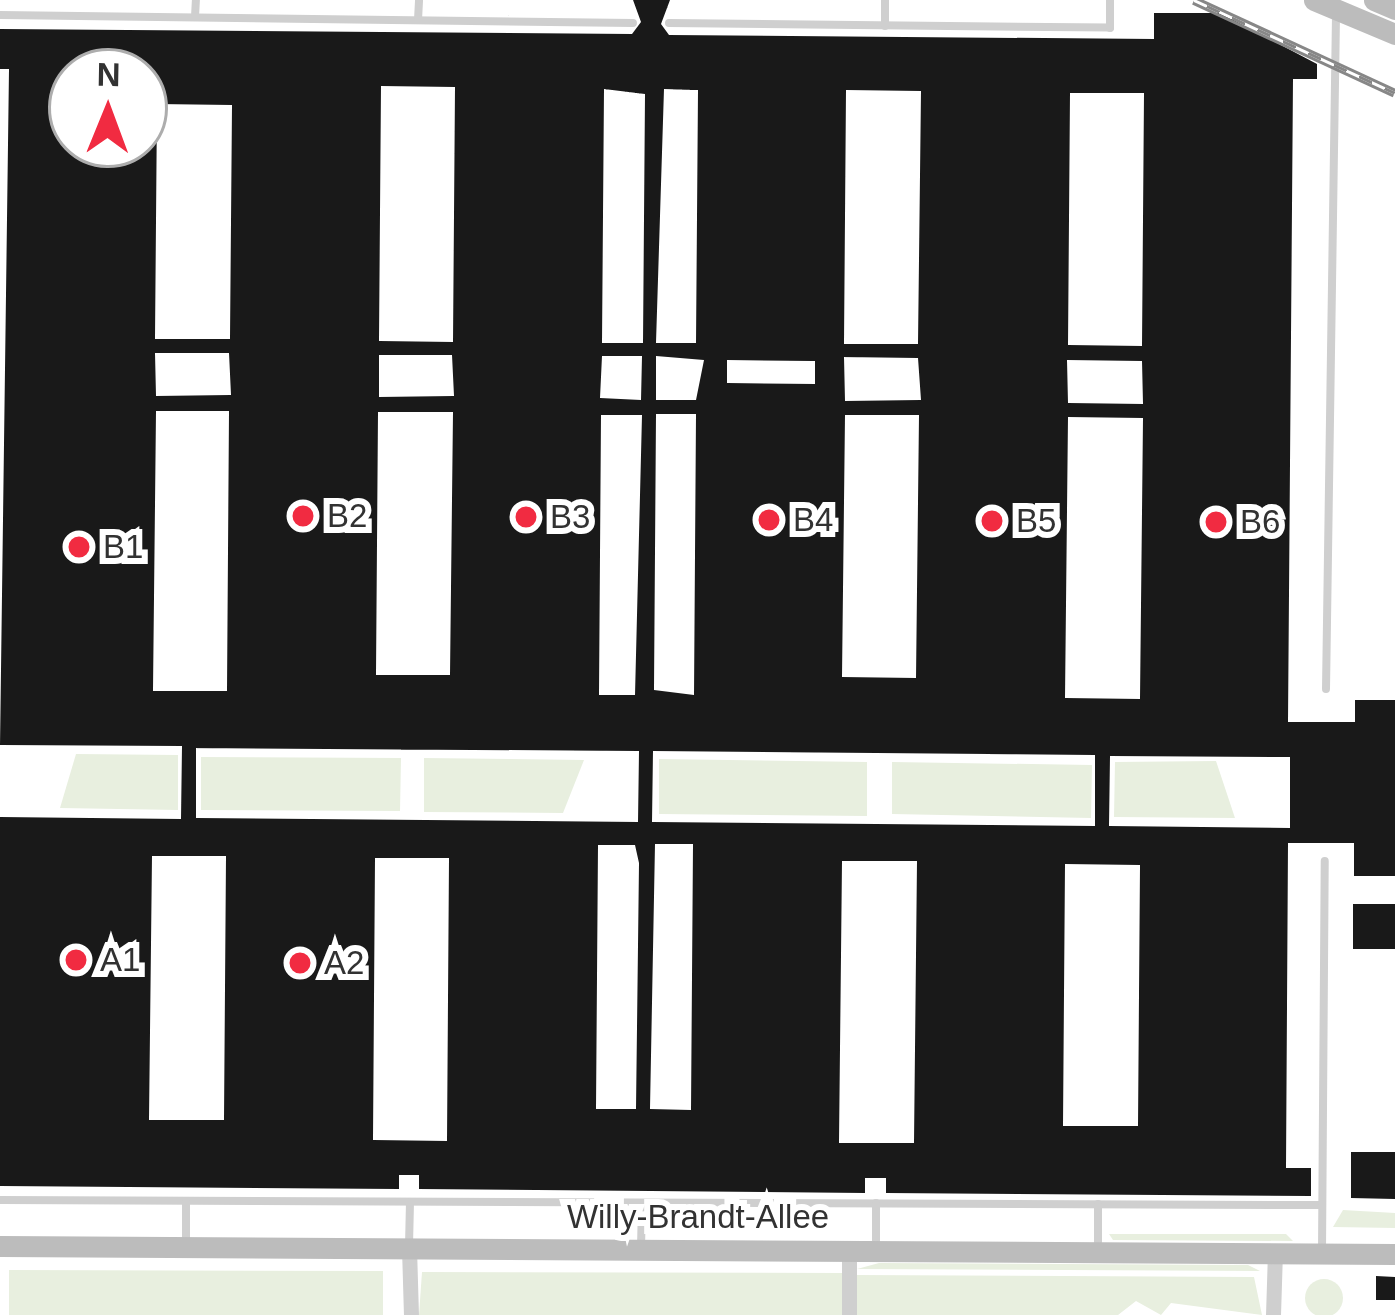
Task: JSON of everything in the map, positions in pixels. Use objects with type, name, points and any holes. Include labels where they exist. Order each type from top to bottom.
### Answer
[{"type":"main road","points":[[1314,0],[1337,4],[1395,34]]},
{"type":"main road","points":[[1374,0],[1395,8]]},
{"type":"main road","name":"Willy-Brandt-Allee","points":[[0,1246],[1395,1254]]},
{"type":"street","points":[[409,1248],[411,1315]]},
{"type":"street","points":[[849,1251],[849,1315]]},
{"type":"street","points":[[1273,1315],[1275,1253]]},
{"type":"lane","points":[[76,0],[76,16]]},
{"type":"lane","points":[[195,17],[196,0]]},
{"type":"lane","points":[[418,20],[419,0]]},
{"type":"lane","points":[[885,0],[885,26]]},
{"type":"lane","points":[[669,23],[1110,28],[1110,0]]},
{"type":"lane","points":[[1326,689],[1337,4]]},
{"type":"lane","points":[[0,15],[633,22]]},
{"type":"lane","points":[[1322,1254],[1325,861]]},
{"type":"lane","points":[[0,1200],[1322,1205]]},
{"type":"lane","points":[[186,1201],[186,1246]]},
{"type":"lane","points":[[409,1248],[410,1202]]},
{"type":"lane","points":[[641,1249],[642,1202]]},
{"type":"lane","points":[[876,1203],[876,1251]]},
{"type":"lane","points":[[1098,1204],[1098,1252]]},
{"type":"green space","points":[[76,754],[178,755],[178,810],[60,808]]},
{"type":"green space","points":[[201,757],[401,758],[400,811],[201,810]]},
{"type":"green space","points":[[424,758],[584,760],[563,813],[424,812]]},
{"type":"green space","points":[[659,759],[867,762],[867,816],[659,814]]},
{"type":"green space","points":[[1216,761],[1235,818],[1114,817],[1115,762]]},
{"type":"green space","points":[[892,762],[1092,765],[1091,818],[892,814]]},
{"type":"green space","points":[[1343,1210],[1395,1213],[1395,1228],[1333,1227]]},
{"type":"green space","points":[[1109,1234],[1286,1234],[1293,1241],[1113,1240]]},
{"type":"green space","points":[[879,1263],[1248,1265],[1260,1271],[857,1269]]},
{"type":"green space","points":[[9,1270],[383,1271],[383,1315],[9,1315]]},
{"type":"green space","points":[[422,1272],[842,1273],[842,1315],[419,1315]]},
{"type":"green space","points":[[855,1275],[1254,1277],[1262,1315],[1171,1303],[1161,1315],[1136,1301],[1118,1315],[855,1315]]},
{"type":"green space","points":[[1324,1279],[1337,1285],[1343,1298],[1337,1311],[1324,1317],[1311,1311],[1305,1298],[1311,1285]]},
{"type":"building","points":[[633,0],[670,0],[661,24],[669,35],[1154,39],[1154,13],[1220,13],[1317,64],[1317,79],[1293,79],[1288,722],[1355,722],[1355,700],[1395,700],[1395,876],[1354,876],[1354,843],[1288,843],[1286,1168],[1311,1168],[1311,1196],[886,1193],[886,1178],[865,1178],[865,1193],[419,1189],[419,1175],[399,1175],[399,1189],[0,1186],[0,817],[181,819],[182,746],[0,745],[9,69],[0,69],[0,29],[632,34],[641,22]],"holes":[[[48,48],[168,48],[168,104],[232,105],[230,339],[155,339],[156,168],[48,168]],[[381,86],[455,87],[453,342],[379,341]],[[604,89],[645,94],[643,343],[602,343]],[[664,89],[698,90],[696,343],[656,343]],[[846,90],[921,91],[918,344],[844,344]],[[1070,93],[1144,93],[1142,346],[1068,345]],[[155,353],[229,353],[231,395],[156,396]],[[379,355],[452,355],[454,396],[379,397]],[[602,356],[642,356],[641,400],[600,398]],[[656,356],[704,360],[696,400],[656,400]],[[844,357],[918,358],[921,400],[845,401]],[[727,360],[815,361],[815,384],[727,383]],[[1067,360],[1142,361],[1143,404],[1068,403]],[[156,411],[229,411],[227,691],[153,691]],[[378,412],[453,412],[450,675],[376,675]],[[656,414],[696,414],[694,695],[654,690]],[[601,415],[642,415],[635,695],[599,695]],[[845,415],[919,415],[916,678],[842,677]],[[1068,417],[1143,418],[1140,699],[1065,698]],[[196,748],[639,751],[638,822],[196,818]],[[653,751],[1095,755],[1095,826],[652,822]],[[1110,756],[1290,757],[1290,828],[1109,826]],[[655,844],[693,844],[691,1110],[650,1109]],[[598,845],[635,845],[639,863],[636,1109],[596,1109]],[[152,856],[226,856],[224,1120],[149,1120]],[[375,858],[449,858],[447,1141],[373,1140]],[[842,861],[917,861],[914,1143],[839,1143]],[[1065,864],[1140,865],[1138,1126],[1063,1126]]]},
{"type":"building","points":[[1353,904],[1395,904],[1395,949],[1353,949]]},
{"type":"building","points":[[1351,1152],[1395,1152],[1395,1199],[1351,1198]]},
{"type":"building","points":[[1376,1276],[1395,1277],[1395,1300],[1376,1300]]},
{"type":"railway","points":[[1194,0],[1395,93]]},
{"type":"place","name":"B2","points":[[303,516]]},
{"type":"place","name":"B3","points":[[526,517]]},
{"type":"place","name":"B4","points":[[769,520]]},
{"type":"place","name":"B5","points":[[992,521]]},
{"type":"place","name":"B6","points":[[1216,522]]},
{"type":"place","name":"B1","points":[[79,547]]},
{"type":"place","name":"A1","points":[[76,960]]},
{"type":"place","name":"A2","points":[[300,963]]}]
